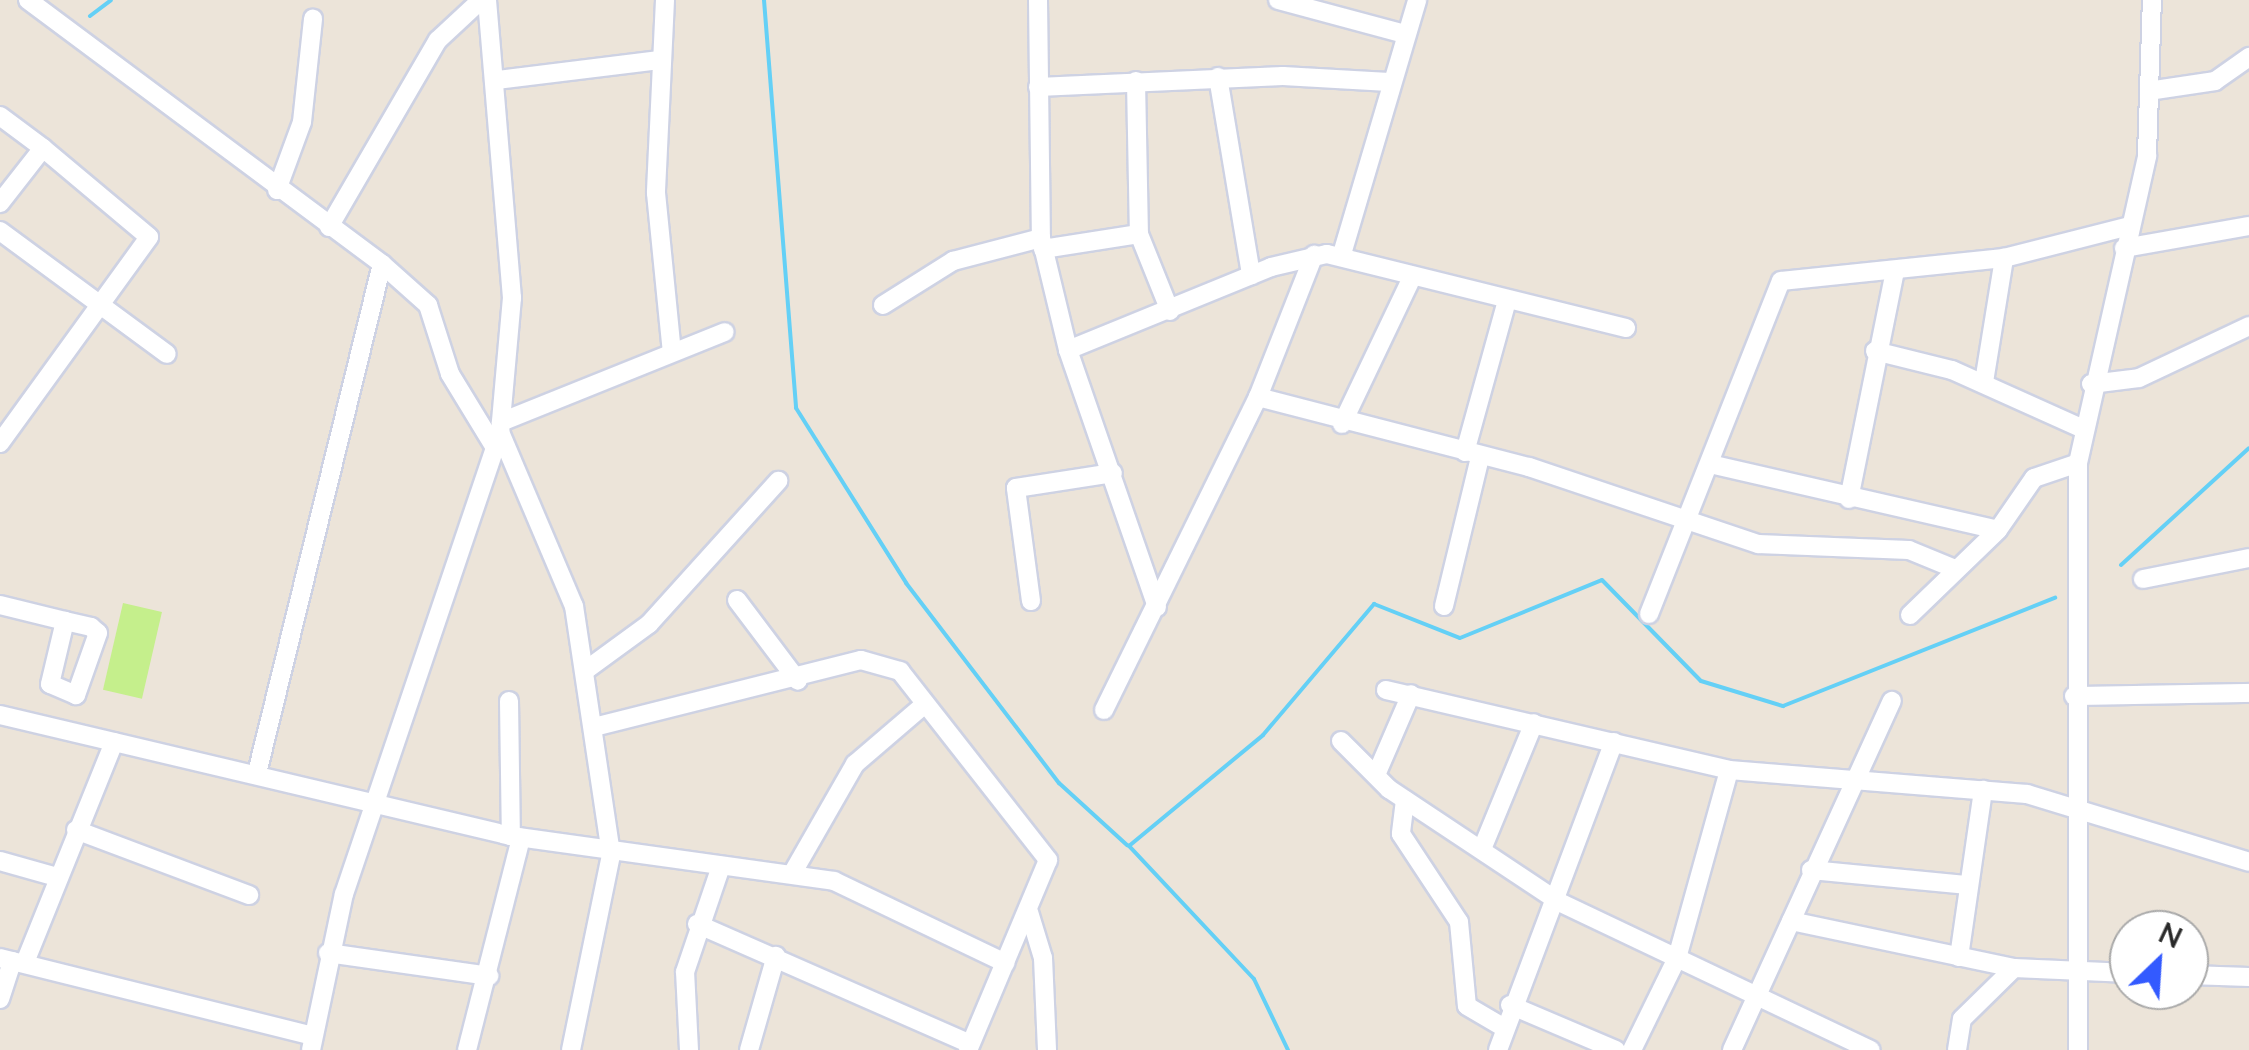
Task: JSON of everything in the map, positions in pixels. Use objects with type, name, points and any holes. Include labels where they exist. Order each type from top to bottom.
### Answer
[{"type":"street","points":[[28,0],[277,190],[382,264],[428,305],[450,374],[498,433],[572,599],[586,670],[611,855],[571,1050]]},
{"type":"street","points":[[328,227],[438,40],[484,0]]},
{"type":"street","points":[[13,960],[312,1043],[328,954],[372,805],[498,433],[512,298],[497,80],[484,0]]},
{"type":"street","points":[[665,0],[657,224],[672,352]]},
{"type":"street","points":[[1038,0],[1042,243],[1068,350],[1158,607]]},
{"type":"street","points":[[1278,0],[1405,34]]},
{"type":"street","points":[[1342,254],[1416,0]]},
{"type":"street","points":[[2078,1050],[2074,696],[2078,464],[2091,384],[2130,226],[2154,90],[2152,0]]},
{"type":"street","points":[[277,190],[302,122],[313,19]]},
{"type":"street","points":[[2154,90],[2215,82],[2249,57]]},
{"type":"street","points":[[497,80],[661,60]]},
{"type":"street","points":[[1038,87],[1218,77],[1390,82]]},
{"type":"street","points":[[1218,77],[1251,275]]},
{"type":"street","points":[[1136,81],[1140,234],[1170,311]]},
{"type":"street","points":[[0,116],[149,237],[103,308],[0,443]]},
{"type":"street","points":[[0,204],[43,148]]},
{"type":"street","points":[[1649,614],[1782,281],[2004,258],[2130,226]]},
{"type":"street","points":[[2124,248],[2249,226]]},
{"type":"street","points":[[0,231],[166,354]]},
{"type":"street","points":[[884,305],[953,260],[1042,243],[1140,234]]},
{"type":"street","points":[[1068,350],[1251,275],[1314,256],[1342,254],[1506,304],[1626,328]]},
{"type":"street","points":[[1104,710],[1258,397],[1314,256]]},
{"type":"street","points":[[1984,382],[2004,258]]},
{"type":"street","points":[[257,773],[382,264]]},
{"type":"street","points":[[1849,499],[1874,351],[1896,271]]},
{"type":"street","points":[[1342,424],[1412,276]]},
{"type":"street","points":[[1444,606],[1506,304]]},
{"type":"street","points":[[2091,384],[2138,378],[2249,326]]},
{"type":"street","points":[[498,433],[672,352],[725,332]]},
{"type":"street","points":[[1874,351],[1984,382],[2083,429]]},
{"type":"street","points":[[1258,397],[1342,424],[1473,454],[1782,549],[1901,549],[1955,569]]},
{"type":"street","points":[[1710,464],[1849,499],[1910,504],[1998,530]]},
{"type":"street","points":[[1910,615],[1998,530],[2034,478],[2078,464]]},
{"type":"street","points":[[1031,601],[1016,488],[1114,473]]},
{"type":"street","points":[[586,670],[658,614],[778,481]]},
{"type":"street","points":[[2144,578],[2249,558]]},
{"type":"street","points":[[737,600],[798,681]]},
{"type":"street","points":[[0,605],[65,621]]},
{"type":"street","points":[[594,727],[798,681],[875,659],[900,671],[993,800],[1046,853],[1029,912],[969,1047],[776,956],[697,924]]},
{"type":"street","points":[[1386,690],[1730,770],[1984,790],[2075,806],[2249,862]]},
{"type":"street","points":[[2074,696],[2249,693]]},
{"type":"street","points":[[1376,775],[1412,694]]},
{"type":"street","points":[[467,1050],[489,976],[516,837],[509,701]]},
{"type":"street","points":[[1732,1050],[1892,701]]},
{"type":"street","points":[[792,874],[855,764],[925,704]]},
{"type":"street","points":[[0,715],[516,837],[611,855],[792,874],[869,893],[1005,963]]},
{"type":"street","points":[[1482,848],[1534,723]]},
{"type":"street","points":[[1341,740],[1405,800],[1559,902],[1866,1049]]},
{"type":"street","points":[[0,1000],[13,960],[58,877],[114,742]]},
{"type":"street","points":[[1498,1050],[1510,1006],[1559,902],[1614,742]]},
{"type":"street","points":[[1632,1050],[1678,958],[1730,770]]},
{"type":"street","points":[[1959,958],[1984,790]]},
{"type":"street","points":[[1405,800],[1400,834],[1459,922],[1467,1006],[1503,1027]]},
{"type":"street","points":[[76,830],[249,896]]},
{"type":"street","points":[[0,861],[58,877]]},
{"type":"street","points":[[689,1050],[684,972],[697,924],[720,866]]},
{"type":"street","points":[[1812,870],[1968,885]]},
{"type":"street","points":[[1029,912],[1043,958],[1046,1050]]},
{"type":"street","points":[[1791,922],[2014,968],[2109,973]]},
{"type":"street","points":[[328,954],[489,976]]},
{"type":"street","points":[[749,1050],[776,956]]},
{"type":"street","points":[[1957,1050],[1962,1019],[2014,968]]},
{"type":"street","points":[[2209,976],[2249,977]]},
{"type":"street","points":[[1510,1006],[1616,1050]]},
{"type":"green space","points":[[123,603],[162,612],[142,699],[103,690]]},
{"type":"waterway","points":[[90,16],[111,0]]},
{"type":"waterway","points":[[764,0],[796,408],[906,583],[1059,783],[1127,845]]},
{"type":"waterway","points":[[2121,565],[2249,448]]},
{"type":"waterway","points":[[1288,1050],[1254,979],[1129,846],[1263,735],[1374,604],[1460,638],[1602,580],[1701,681],[1783,706],[2055,598]]}]
